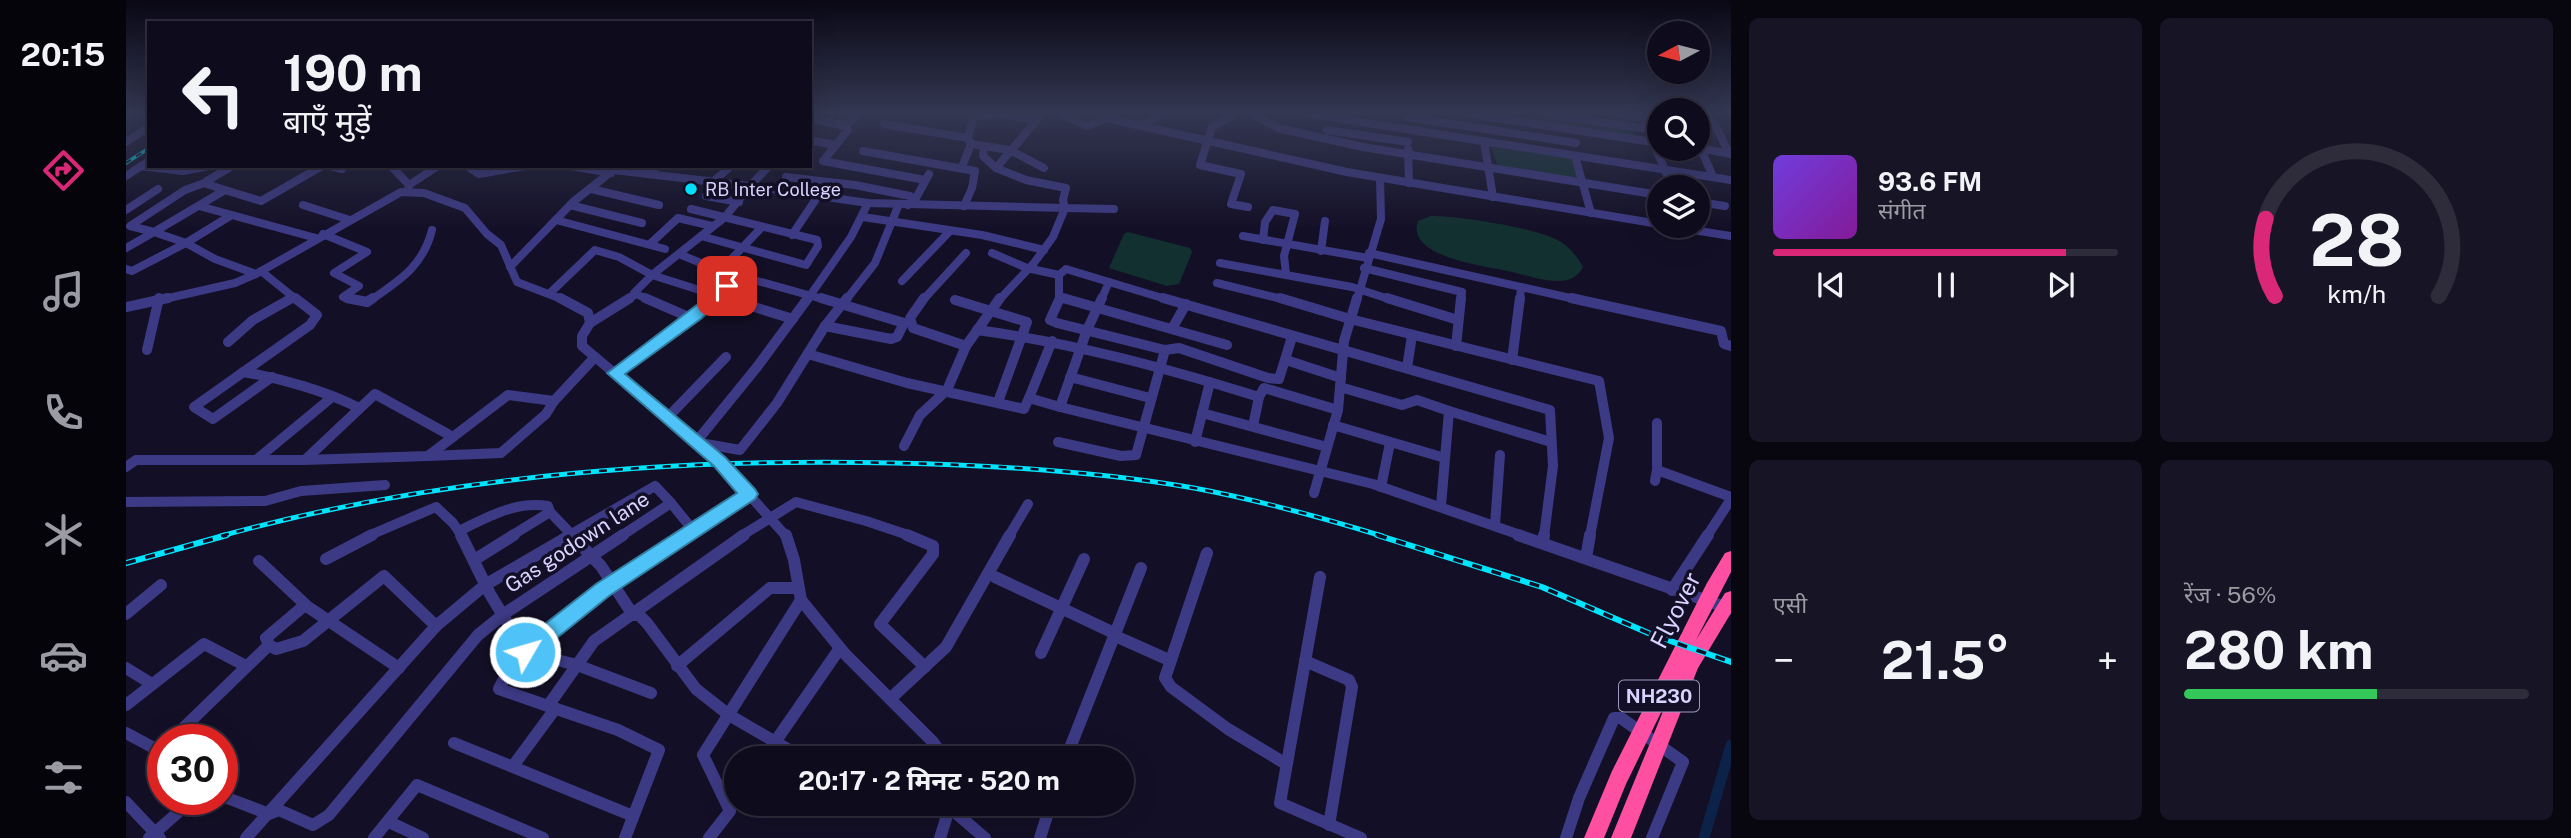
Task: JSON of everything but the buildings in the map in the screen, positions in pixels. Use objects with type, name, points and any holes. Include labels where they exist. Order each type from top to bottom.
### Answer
[{"type":"highway","name":"Flyover","points":[[1594,838],[1619,778],[1713,587],[1731,558]]},
{"type":"highway","name":"Flyover","points":[[1621,838],[1691,664],[1731,598]]},
{"type":"street","points":[[696,442],[740,450],[777,403],[825,326],[875,263],[892,223],[906,202],[916,198],[927,177],[823,161],[829,152]]},
{"type":"street","points":[[870,152],[962,167],[976,172],[964,206]]},
{"type":"street","points":[[962,167],[967,152]]},
{"type":"street","points":[[904,446],[920,415],[947,390],[966,346],[990,311],[1053,237],[1065,208],[1063,200],[1066,188],[1026,180],[996,168],[983,156],[983,152]]},
{"type":"street","points":[[996,168],[1008,152]]},
{"type":"street","points":[[1014,152],[1044,168]]},
{"type":"street","points":[[1204,152],[1200,165],[1241,174],[1231,204],[1248,207]]},
{"type":"street","points":[[1266,152],[1380,178],[1647,222]]},
{"type":"street","points":[[1396,152],[1647,193]]},
{"type":"street","points":[[1486,152],[1493,197]]},
{"type":"street","points":[[1551,152],[1731,180]]},
{"type":"street","points":[[1408,155],[1409,183]]},
{"type":"street","points":[[1575,156],[1591,213]]},
{"type":"street","points":[[1662,161],[1667,175]]},
{"type":"street","points":[[1705,161],[1713,177]]},
{"type":"street","points":[[126,176],[147,162]]},
{"type":"street","points":[[141,166],[147,167]]},
{"type":"street","points":[[157,168],[182,171],[204,168]]},
{"type":"street","points":[[207,181],[229,168]]},
{"type":"street","points":[[128,228],[185,190],[204,183],[261,201],[319,168]]},
{"type":"street","points":[[338,168],[342,169]]},
{"type":"street","points":[[393,168],[408,188],[466,208],[487,234],[501,245],[517,282],[588,313],[590,323]]},
{"type":"street","points":[[126,307],[235,283],[408,188],[435,168]]},
{"type":"street","points":[[470,168],[478,174],[513,168]]},
{"type":"street","points":[[594,168],[645,177],[713,181],[868,203],[1114,209]]},
{"type":"street","points":[[510,267],[570,205],[617,170],[638,168]]},
{"type":"street","points":[[713,181],[719,171],[726,168]]},
{"type":"street","points":[[766,168],[725,217],[652,275],[636,294],[590,323],[582,336],[582,346],[719,461],[786,534],[794,560],[799,594],[840,648],[936,746]]},
{"type":"street","points":[[786,177],[855,185],[906,202]]},
{"type":"street","points":[[1314,492],[1338,410],[1343,350],[1350,319],[1381,219],[1380,178]]},
{"type":"street","points":[[126,210],[158,189]]},
{"type":"street","points":[[591,189],[659,205]]},
{"type":"street","points":[[126,248],[225,191]]},
{"type":"street","points":[[706,196],[739,202]]},
{"type":"street","points":[[792,235],[818,196]]},
{"type":"street","points":[[696,442],[752,377],[863,217],[868,203]]},
{"type":"street","points":[[1710,204],[1725,206]]},
{"type":"street","points":[[303,205],[350,220]]},
{"type":"street","points":[[570,205],[642,223]]},
{"type":"street","points":[[199,206],[230,216],[319,236],[367,252],[334,273],[359,286],[343,297],[367,302],[402,281],[425,257],[432,230]]},
{"type":"street","points":[[691,209],[817,240],[818,246],[806,265],[701,236]]},
{"type":"street","points":[[1263,240],[1265,222],[1273,210],[1295,214],[1284,256],[1286,274]]},
{"type":"street","points":[[126,269],[132,271],[230,216]]},
{"type":"street","points":[[863,217],[950,230],[1044,250]]},
{"type":"street","points":[[649,244],[678,218],[712,226]]},
{"type":"street","points":[[556,220],[665,250]]},
{"type":"street","points":[[1321,251],[1325,221]]},
{"type":"street","points":[[720,271],[762,227]]},
{"type":"street","points":[[128,228],[154,232],[186,243],[215,259],[259,272],[317,315],[310,325],[194,407],[213,419],[272,377]]},
{"type":"street","points":[[902,281],[950,230]]},
{"type":"street","points":[[1710,232],[1731,236]]},
{"type":"street","points":[[1243,236],[1288,246],[1368,256],[1721,331],[1724,344],[1731,346]]},
{"type":"street","points":[[549,294],[594,250],[619,257],[652,275],[793,319]]},
{"type":"street","points":[[966,253],[927,294],[910,318],[913,328],[966,346]]},
{"type":"street","points":[[992,253],[1027,268],[1059,275]]},
{"type":"street","points":[[679,254],[697,264],[904,323],[897,337],[891,339],[825,326]]},
{"type":"street","points":[[1220,263],[1358,290],[1458,320]]},
{"type":"street","points":[[1364,268],[1462,292],[1456,346]]},
{"type":"street","points":[[1059,275],[1066,269],[1550,410],[1553,466],[1543,542]]},
{"type":"street","points":[[614,373],[691,318],[738,275]]},
{"type":"street","points":[[1059,275],[1060,297],[1051,320],[1165,351],[1179,348],[1268,379],[1279,379],[1292,337]]},
{"type":"street","points":[[1060,407],[1087,330],[1109,282]]},
{"type":"street","points":[[1217,283],[1598,381],[1609,438],[1586,558]]},
{"type":"street","points":[[1512,360],[1516,345],[1521,287]]},
{"type":"street","points":[[636,294],[691,318]]},
{"type":"street","points":[[228,342],[253,320],[293,297]]},
{"type":"street","points":[[1060,297],[1173,327],[1227,345]]},
{"type":"street","points":[[147,349],[159,298]]},
{"type":"street","points":[[955,300],[1027,322],[998,402]]},
{"type":"street","points":[[1173,327],[1186,304]]},
{"type":"street","points":[[977,330],[1052,341],[1259,397]]},
{"type":"street","points":[[1407,368],[1412,335]]},
{"type":"street","points":[[808,354],[884,377],[1024,409],[1052,341]]},
{"type":"street","points":[[1058,442],[1121,456],[1136,455],[1165,351]]},
{"type":"street","points":[[126,467],[136,460],[304,460],[501,453],[546,414],[554,401],[595,357]]},
{"type":"street","points":[[667,418],[726,357]]},
{"type":"street","points":[[1286,360],[1402,405],[1417,400],[1551,442]]},
{"type":"street","points":[[243,372],[272,377],[343,400],[359,408]]},
{"type":"street","points":[[1070,377],[1150,398]]},
{"type":"street","points":[[1195,442],[1210,382]]},
{"type":"street","points":[[1253,426],[1259,397],[1265,388],[1338,410]]},
{"type":"street","points":[[304,460],[375,394],[453,437]]},
{"type":"street","points":[[428,456],[508,395],[554,401]]},
{"type":"street","points":[[256,460],[331,398]]},
{"type":"street","points":[[1029,398],[1142,429],[1320,470],[1381,487],[1731,609]]},
{"type":"street","points":[[1441,506],[1449,411]]},
{"type":"street","points":[[1202,414],[1327,447]]},
{"type":"street","points":[[1657,423],[1656,476],[1731,498],[1672,590]]},
{"type":"street","points":[[1334,425],[1445,458]]},
{"type":"street","points":[[1381,487],[1390,443]]},
{"type":"street","points":[[1495,525],[1500,455]]},
{"type":"street","points":[[126,502],[265,501],[301,491],[385,485]]},
{"type":"street","points":[[246,838],[436,625],[485,585],[654,486],[671,503]]},
{"type":"street","points":[[625,838],[659,750],[618,730],[499,689],[509,669],[525,652],[613,583],[749,494]]},
{"type":"street","points":[[513,766],[594,642],[770,516],[796,502],[869,521],[933,546],[933,554],[880,624],[925,667]]},
{"type":"street","name":"Gas godown lane","points":[[269,814],[279,810],[313,825],[329,815],[478,635],[504,614],[671,503],[693,530]]},
{"type":"street","points":[[890,699],[946,647],[1028,503]]},
{"type":"street","points":[[459,531],[499,511],[545,504],[592,556],[633,615]]},
{"type":"street","points":[[326,559],[360,540],[436,507],[449,515],[459,531],[485,585],[525,652],[577,665],[651,693]]},
{"type":"street","points":[[474,560],[550,512]]},
{"type":"street","points":[[1207,553],[1164,678],[1171,687],[1228,729],[1286,764]]},
{"type":"street","points":[[1041,653],[1084,559]]},
{"type":"street","points":[[259,561],[328,622],[364,643],[398,668]]},
{"type":"street","points":[[1072,746],[1092,702],[1114,634],[1141,568]]},
{"type":"street","points":[[306,605],[266,638],[269,645],[276,649],[294,645],[328,622],[384,576],[436,625]]},
{"type":"street","points":[[995,577],[1169,660]]},
{"type":"street","points":[[1320,577],[1280,803],[1361,838]]},
{"type":"street","points":[[126,614],[161,585]]},
{"type":"street","points":[[677,666],[770,588],[799,594]]},
{"type":"street","points":[[724,790],[703,755],[799,594]]},
{"type":"street","points":[[633,615],[639,615],[647,623],[696,689],[729,715],[781,746]]},
{"type":"street","points":[[126,705],[204,644],[246,666]]},
{"type":"street","points":[[187,724],[269,645]]},
{"type":"street","points":[[772,746],[840,648]]},
{"type":"street","points":[[1305,661],[1349,680],[1352,687],[1329,825]]},
{"type":"street","points":[[126,668],[152,684]]},
{"type":"street","points":[[1566,838],[1579,798],[1614,718],[1621,718],[1682,761],[1653,838]]},
{"type":"street","points":[[126,733],[147,744]]},
{"type":"street","points":[[454,743],[633,816]]},
{"type":"street","points":[[374,838],[417,785],[461,799],[474,808],[543,838]]},
{"type":"street","points":[[126,802],[154,836],[176,815]]},
{"type":"street","points":[[238,802],[269,814]]},
{"type":"street","points":[[709,838],[726,816]]},
{"type":"street","points":[[940,838],[947,816]]},
{"type":"street","points":[[961,816],[985,838]]},
{"type":"street","points":[[1040,838],[1047,816]]},
{"type":"street","points":[[389,822],[423,838]]},
{"type":"green space","points":[[1493,152],[1532,152],[1572,157],[1579,181],[1498,167]]},
{"type":"green space","points":[[1431,216],[1498,224],[1550,237],[1568,247],[1583,267],[1572,278],[1553,281],[1450,258],[1423,243],[1417,233],[1418,221]]},
{"type":"green space","points":[[1128,232],[1190,248],[1192,252],[1179,284],[1167,286],[1109,268],[1124,234]]},
{"type":"waterway","points":[[1704,838],[1731,745]]},
{"type":"railway","points":[[126,163],[143,152]]},
{"type":"railway","points":[[221,536],[303,515],[470,485],[639,468],[809,462],[969,465],[1119,477],[1242,498],[1382,536]]},
{"type":"railway","points":[[126,563],[227,535]]},
{"type":"railway","points":[[1377,535],[1542,587],[1653,635],[1731,662]]},
{"type":"place","name":"RB Inter College","points":[[691,189]]},
{"type":"route","points":[[525,652],[603,590],[749,494],[719,461],[614,373],[697,314],[727,286]]}]
